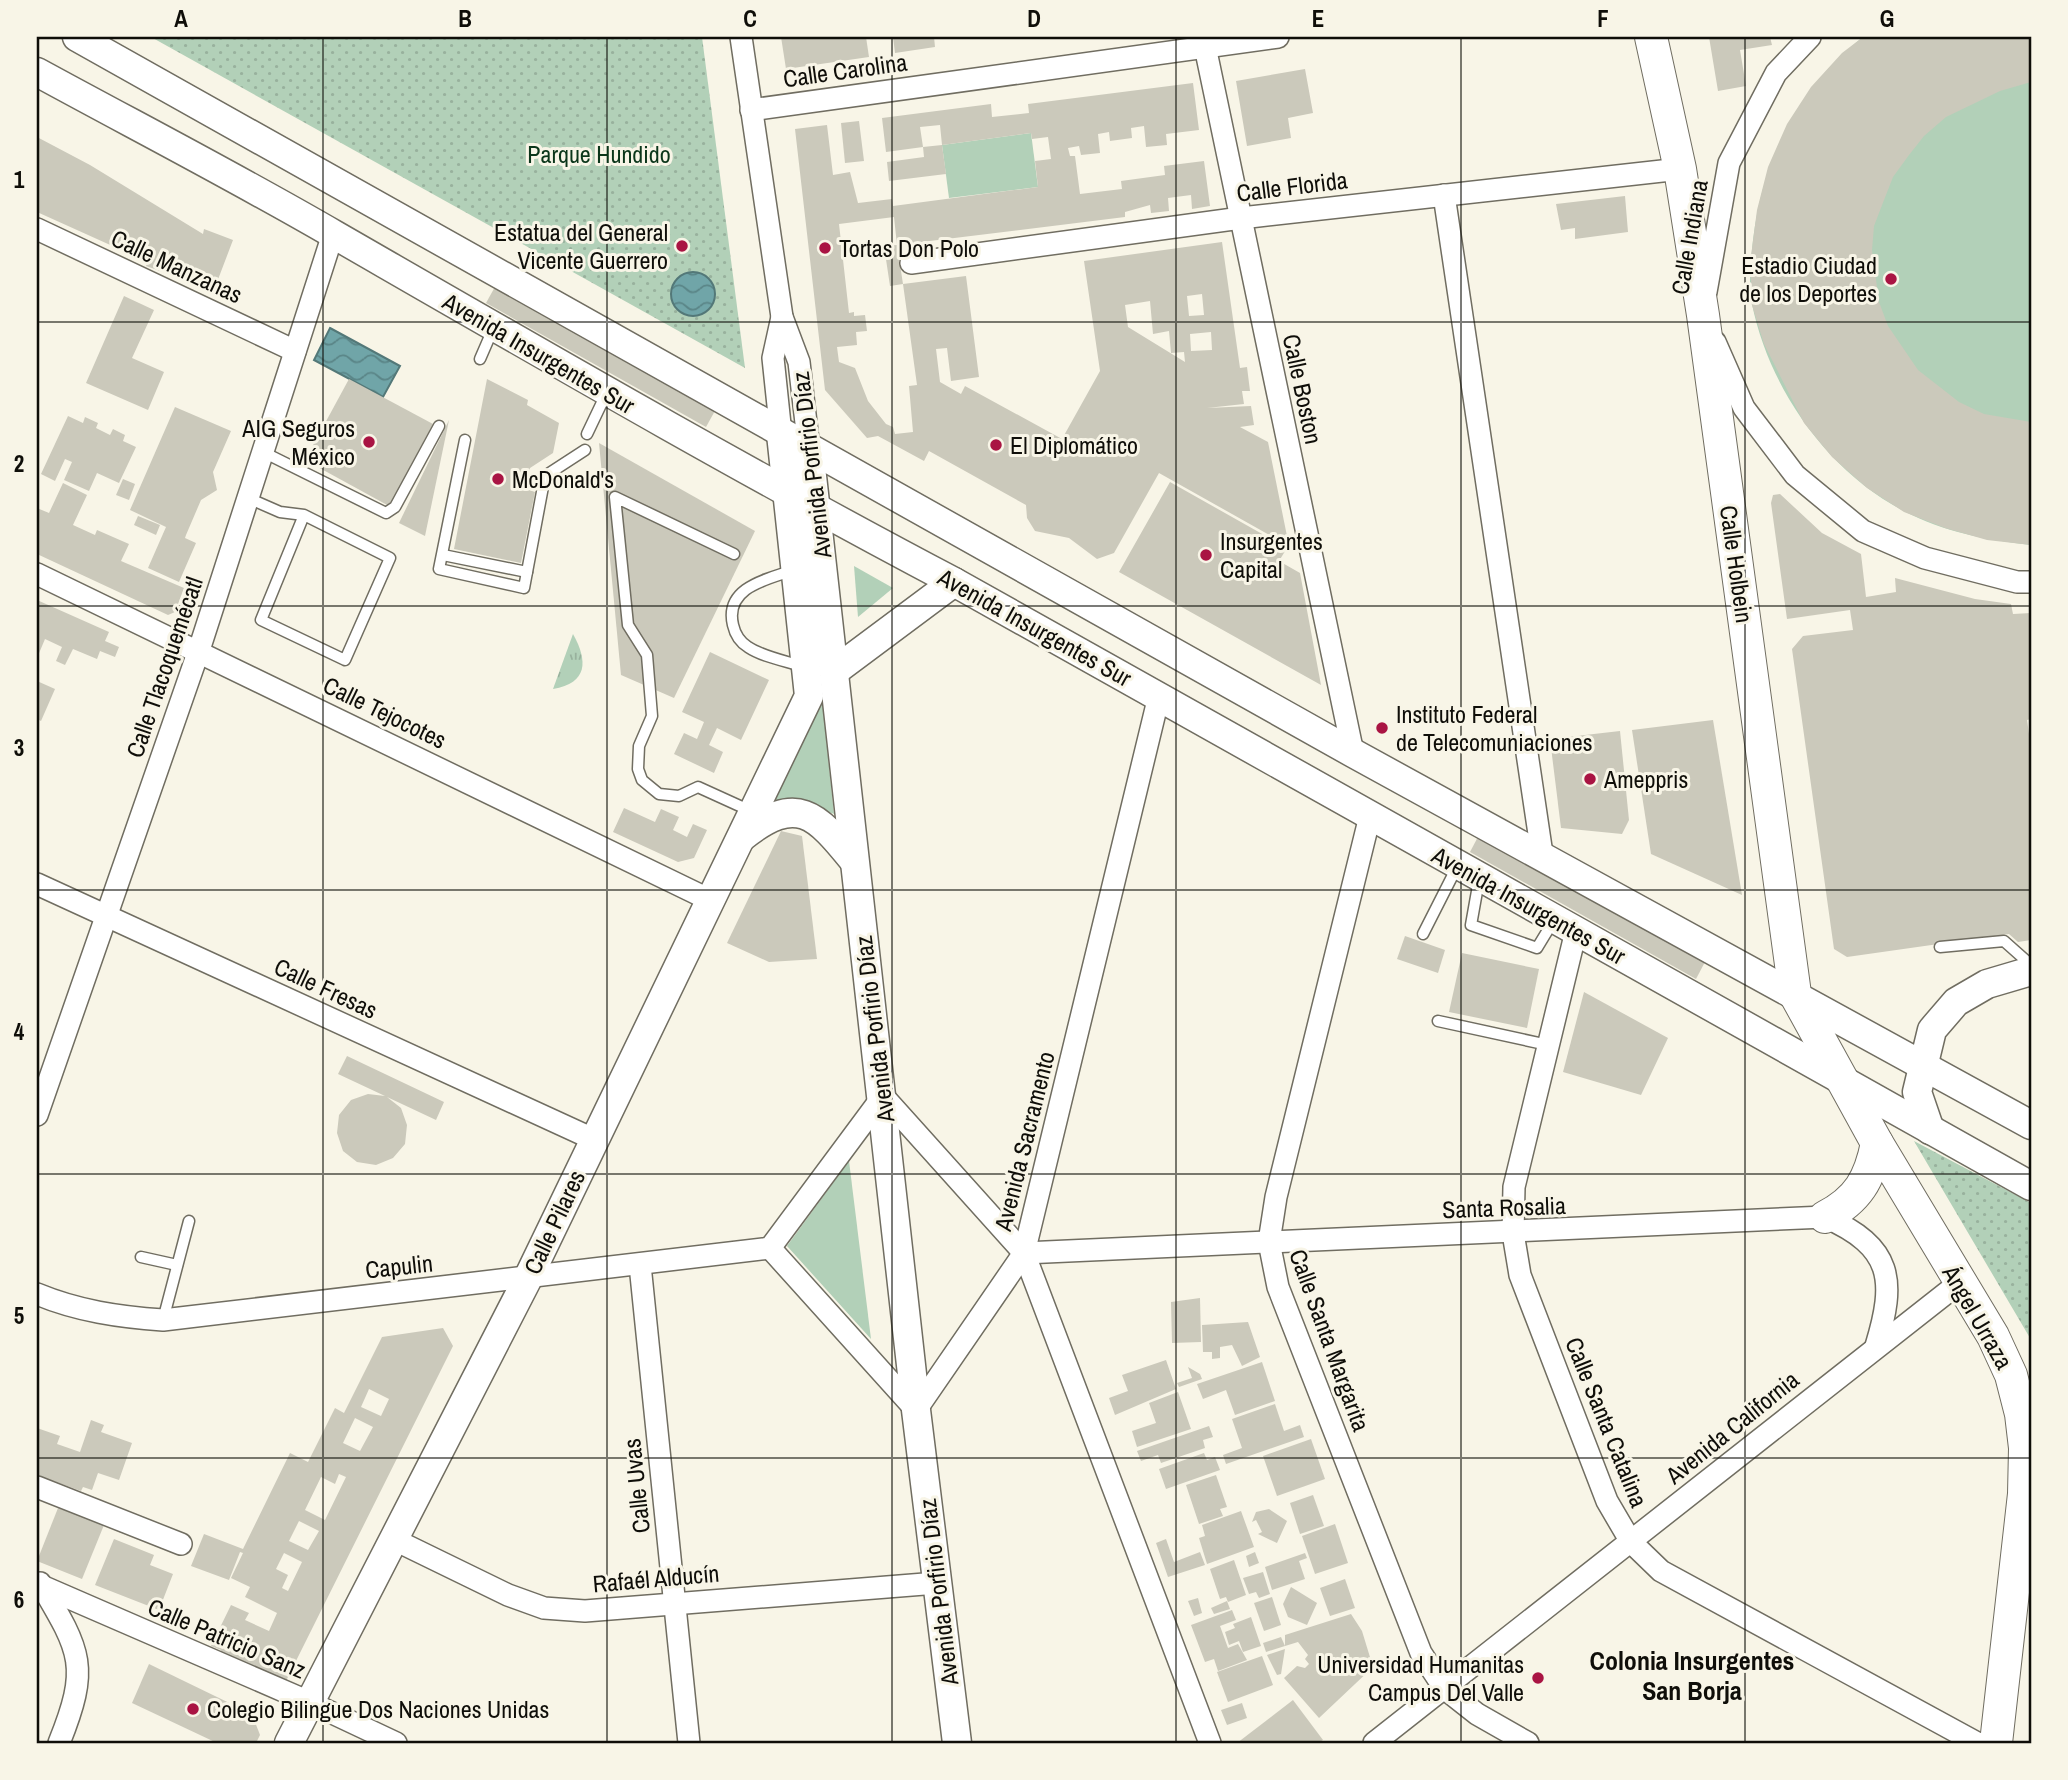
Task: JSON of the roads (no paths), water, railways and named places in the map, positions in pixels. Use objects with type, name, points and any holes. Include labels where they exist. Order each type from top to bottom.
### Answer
[{"type":"main road","name":"Avenida Insurgentes Sur","points":[[77,37],[781,434],[2031,1125]]},
{"type":"main road","name":"Calle Holbein","points":[[1651,37],[1680,169],[1703,315],[1795,994],[1844,1082]]},
{"type":"main road","name":"Avenida Insurgentes Sur","points":[[37,72],[333,234],[493,329],[788,494],[1159,696],[2031,1186]]},
{"type":"main road","name":"Avenida Porfirio Díaz","points":[[781,434],[809,696]]},
{"type":"main road","name":"Avenida Porfirio Díaz","points":[[809,449],[836,670],[854,862],[883,1096],[916,1410],[957,1743]]},
{"type":"main road","points":[[836,670],[954,582]]},
{"type":"main road","name":"Calle Pilares","points":[[289,1743],[528,1278],[809,696]]},
{"type":"main road","points":[[737,841],[773,816],[792,813],[810,816],[826,826],[854,862]]},
{"type":"main road","points":[[1930,1130],[1917,1092],[1932,1030],[1956,1002],[1987,984],[2031,971]]},
{"type":"main road","name":"Ángel Urraza","points":[[1844,1082],[1959,1283],[1993,1336],[2011,1375],[2025,1448],[2024,1494],[1996,1743]]},
{"type":"main road","points":[[1825,1217],[1855,1198],[1865,1184],[1877,1143]]},
{"type":"street","name":"Avenida Porfirio Díaz","points":[[741,37],[782,317],[799,362],[809,449]]},
{"type":"street","name":"Calle Carolina","points":[[751,110],[1204,41],[1278,37]]},
{"type":"street","name":"Calle Indiana","points":[[1810,37],[1776,73],[1728,163],[1703,315],[1744,408],[1795,475],[1843,515],[1863,531],[1925,558],[2017,582],[2031,582]]},
{"type":"street","name":"Calle Boston","points":[[1204,41],[1353,752]]},
{"type":"street","name":"Calle Florida","points":[[911,263],[1241,218],[1680,169]]},
{"type":"street","points":[[1444,195],[1542,854]]},
{"type":"street","name":"Calle Manzanas","points":[[37,229],[295,351]]},
{"type":"street","name":"Calle Tlacoquemécatl","points":[[37,1115],[104,916],[199,650],[333,234]]},
{"type":"street","name":"Avenida Porfirio Díaz","points":[[781,434],[773,358],[782,317]]},
{"type":"street","name":"Calle Tejocotes","points":[[37,574],[199,650],[710,900]]},
{"type":"street","name":"Avenida Sacramento","points":[[1159,696],[1024,1253],[1210,1743]]},
{"type":"street","name":"Calle Santa Margarita","points":[[1370,816],[1276,1198],[1269,1242],[1278,1287],[1421,1653],[1444,1688],[1477,1714],[1528,1743]]},
{"type":"street","name":"Calle Fresas","points":[[37,884],[593,1139]]},
{"type":"street","name":"Calle Santa Catalina","points":[[1565,925],[1548,1045],[1514,1187],[1513,1233],[1524,1287],[1607,1501],[1631,1542],[1661,1571],[1977,1743]]},
{"type":"street","points":[[883,1096],[1024,1253],[916,1410],[770,1248],[883,1096]]},
{"type":"street","points":[[1825,1217],[1862,1236],[1875,1250],[1885,1271],[1885,1316],[1876,1346]]},
{"type":"street","name":"Santa Rosalia","points":[[1024,1253],[1825,1217]]},
{"type":"street","name":"Capulin","points":[[37,1294],[83,1310],[122,1318],[163,1320],[770,1248]]},
{"type":"street","name":"Calle Uvas","points":[[640,1265],[689,1743]]},
{"type":"street","name":"Avenida California","points":[[1374,1743],[1959,1283]]},
{"type":"street","points":[[37,1487],[181,1544]]},
{"type":"street","name":"Rafaél Alducín","points":[[393,1539],[453,1570],[544,1608],[585,1611],[937,1583]]},
{"type":"street","points":[[38,1583],[72,1636],[79,1662],[74,1702],[59,1743]]},
{"type":"street","name":"Calle Patricio Sanz","points":[[38,1583],[396,1743]]},
{"type":"lane","points":[[480,359],[493,329]]},
{"type":"lane","points":[[587,433],[607,392]]},
{"type":"lane","points":[[263,452],[386,513],[395,507],[439,426]]},
{"type":"lane","points":[[465,440],[439,569],[524,588],[545,476],[585,450]]},
{"type":"lane","points":[[734,554],[615,497],[628,625],[648,655],[652,716],[636,758],[642,780],[650,788],[669,796],[680,796],[698,787],[753,812]]},
{"type":"lane","points":[[248,498],[280,512],[304,515],[390,558],[345,660],[261,620],[304,515]]},
{"type":"lane","points":[[443,555],[527,572]]},
{"type":"lane","points":[[797,569],[745,589],[737,597],[732,618],[738,638],[746,646],[808,668]]},
{"type":"lane","points":[[1469,871],[1471,925],[1537,948],[1565,925]]},
{"type":"lane","points":[[1423,934],[1469,871]]},
{"type":"lane","points":[[1940,947],[2004,941],[2031,965]]},
{"type":"lane","points":[[1438,1021],[1548,1045]]},
{"type":"lane","points":[[163,1320],[189,1220]]},
{"type":"lane","points":[[141,1257],[177,1265]]},
{"type":"water","points":[[693,272],[702,273],[709,278],[714,285],[714,303],[709,310],[702,315],[693,316],[684,315],[677,310],[672,303],[671,294],[672,285],[677,278],[684,273]]},
{"type":"water","points":[[330,328],[400,366],[383,397],[314,360]]},
{"type":"place","name":"Estatua del General Vicente Guerrero","points":[[682,246]]},
{"type":"place","name":"Tortas Don Polo","points":[[825,248]]},
{"type":"place","name":"Estadio Ciudad de los Deportes","points":[[1891,279]]},
{"type":"place","name":"AIG Seguros México","points":[[369,442]]},
{"type":"place","name":"El Diplomático","points":[[996,445]]},
{"type":"place","name":"McDonald's","points":[[498,479]]},
{"type":"place","name":"Insurgentes Capital","points":[[1206,555]]},
{"type":"place","name":"Instituto Federal de Telecomuniaciones","points":[[1382,728]]},
{"type":"place","name":"Ameppris","points":[[1590,779]]},
{"type":"place","name":"Universidad Humanitas Campus Del Valle","points":[[1538,1678]]},
{"type":"place","name":"Colegio Bilingue Dos Naciones Unidas","points":[[193,1709]]},
{"type":"district","name":"Colonia Insurgentes San Borja","points":[[1692,1675]]},
{"type":"park label","name":"Parque Hundido","points":[[599,154]]}]
